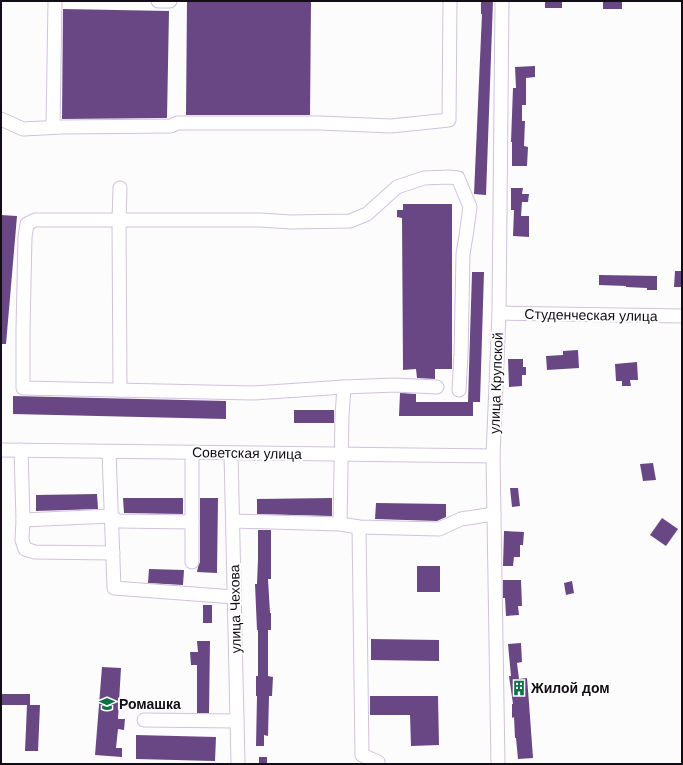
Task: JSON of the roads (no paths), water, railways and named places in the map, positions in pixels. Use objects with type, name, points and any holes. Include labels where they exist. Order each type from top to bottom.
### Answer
[{"type":"street","points":[[53,127],[55,1]]},
{"type":"street","points":[[158,1],[170,1]]},
{"type":"street","points":[[1,118],[23,128],[171,126],[177,123],[320,123],[392,126],[449,120],[450,1]]},
{"type":"street","name":"улица Крупской","points":[[498,764],[493,456],[499,313],[502,1]]},
{"type":"street","points":[[437,387],[396,385],[253,393],[23,388],[25,237],[27,224],[36,220],[260,220],[291,222],[350,220],[367,214],[397,187],[424,178],[458,178],[470,207],[462,254],[461,355],[459,390]]},
{"type":"street","points":[[120,188],[120,390]]},
{"type":"street","name":"Студенческая улица","points":[[499,313],[682,316]]},
{"type":"street","points":[[340,524],[344,387]]},
{"type":"street","name":"Советская улица","points":[[1,450],[493,456]]},
{"type":"street","points":[[21,450],[23,520],[22,540],[26,549],[35,552],[112,553]]},
{"type":"street","points":[[109,452],[114,588],[234,597]]},
{"type":"street","points":[[192,453],[192,562]]},
{"type":"street","name":"улица Чехова","points":[[231,453],[238,764]]},
{"type":"street","points":[[233,521],[439,529],[461,519],[494,514]]},
{"type":"street","points":[[23,520],[111,516],[118,522],[192,522]]},
{"type":"street","points":[[359,527],[362,755],[378,762],[378,764]]},
{"type":"street","points":[[144,720],[237,721]]},
{"type":"place","name":"Жилой дом","points":[[519,688]]},
{"type":"place","name":"Ромашка","points":[[107,704]]}]
